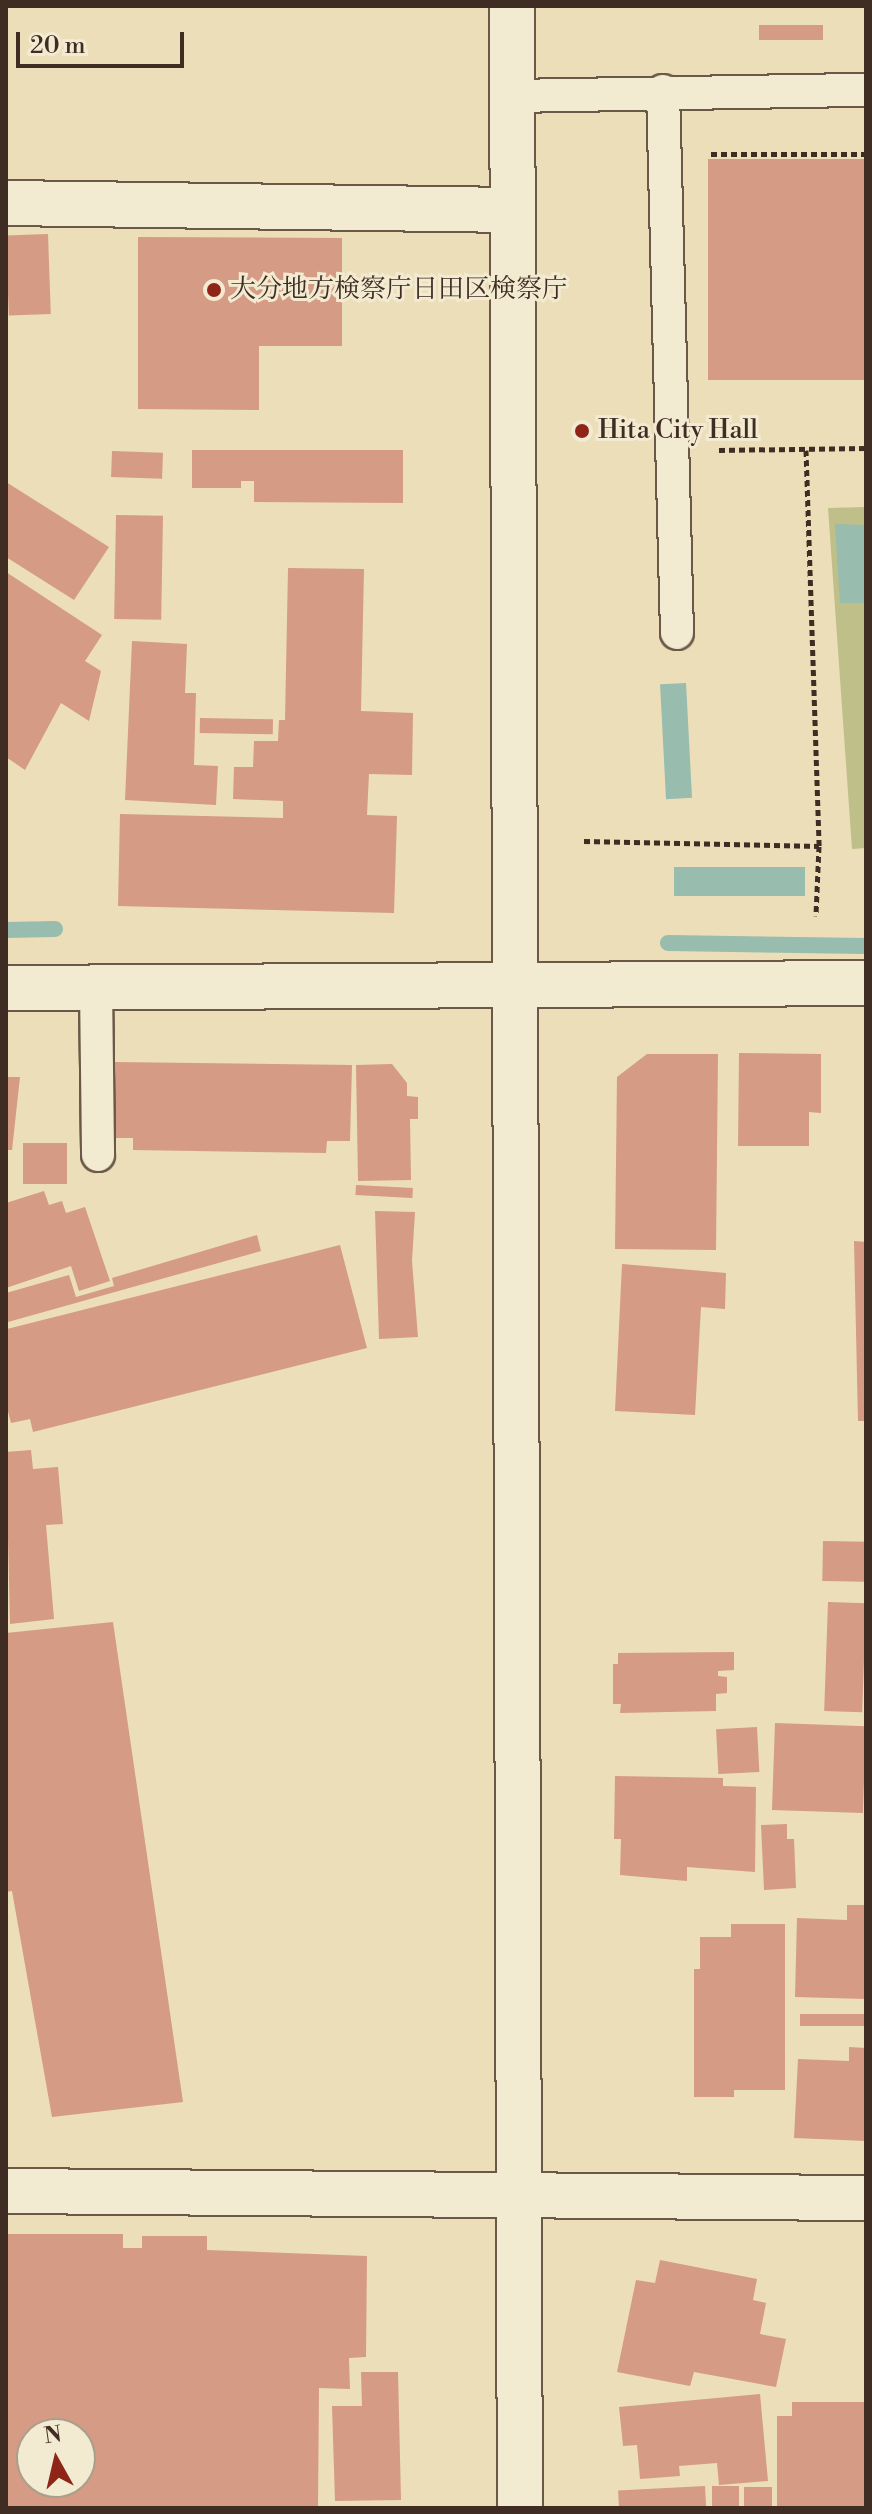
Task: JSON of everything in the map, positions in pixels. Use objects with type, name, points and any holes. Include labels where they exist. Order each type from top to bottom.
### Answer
[{"type":"street","points":[[512,6],[512,984],[522,2196],[520,2508]]},
{"type":"street","points":[[6,203],[512,210]]},
{"type":"street","points":[[6,988],[866,983]]},
{"type":"street","points":[[6,2191],[866,2198]]},
{"type":"lane","points":[[512,96],[866,90]]},
{"type":"lane","points":[[677,633],[678,91]]},
{"type":"lane","points":[[96,987],[98,1155]]},
{"type":"path","points":[[678,91],[694,154],[866,154]]},
{"type":"path","points":[[713,450],[866,448]]},
{"type":"path","points":[[806,450],[819,846],[816,916]]},
{"type":"path","points":[[584,841],[819,846]]},
{"type":"green space","points":[[866,507],[866,848],[852,849],[828,508]]},
{"type":"shaded area","points":[[835,524],[866,525],[866,603],[840,603]]},
{"type":"shaded area","points":[[686,683],[692,798],[666,799],[660,684]]},
{"type":"shaded area","points":[[674,867],[805,867],[805,896],[674,896]]},
{"type":"building","points":[[759,25],[823,25],[823,40],[759,40]]},
{"type":"building","points":[[708,159],[866,159],[866,380],[708,380]]},
{"type":"building","points":[[48,234],[51,314],[9,315],[6,235]]},
{"type":"building","points":[[138,237],[342,238],[342,346],[259,346],[259,410],[138,409]]},
{"type":"building","points":[[192,450],[403,450],[403,503],[254,502],[254,481],[241,481],[241,488],[192,488]]},
{"type":"building","points":[[112,451],[163,453],[162,479],[111,477]]},
{"type":"building","points":[[6,482],[109,547],[74,600],[6,557]]},
{"type":"building","points":[[116,515],[163,516],[161,620],[114,619]]},
{"type":"building","points":[[288,568],[364,569],[361,711],[413,713],[412,775],[369,774],[367,815],[397,816],[394,913],[118,906],[120,814],[283,818],[283,801],[233,799],[234,767],[253,767],[254,741],[278,741],[279,720],[285,720]]},
{"type":"building","points":[[6,572],[102,635],[85,661],[101,671],[89,721],[61,703],[25,770],[6,757]]},
{"type":"building","points":[[132,641],[187,644],[185,693],[196,693],[194,765],[218,766],[216,805],[125,800]]},
{"type":"building","points":[[200,718],[273,719],[273,734],[200,733]]},
{"type":"building","points":[[739,1053],[821,1054],[821,1113],[809,1112],[809,1146],[738,1146]]},
{"type":"building","points":[[647,1054],[718,1054],[716,1250],[615,1249],[617,1077]]},
{"type":"building","points":[[114,1062],[352,1065],[350,1141],[327,1141],[326,1153],[133,1150],[133,1138],[113,1138]]},
{"type":"building","points":[[392,1064],[407,1083],[407,1096],[418,1097],[418,1119],[410,1119],[411,1180],[358,1181],[356,1065]]},
{"type":"building","points":[[6,1077],[20,1077],[12,1150],[6,1150]]},
{"type":"building","points":[[23,1143],[67,1143],[67,1184],[23,1184]]},
{"type":"building","points":[[356,1185],[413,1188],[412,1198],[355,1195]]},
{"type":"building","points":[[44,1191],[49,1205],[62,1201],[66,1213],[85,1207],[110,1281],[79,1291],[71,1266],[6,1288],[6,1203]]},
{"type":"building","points":[[375,1211],[415,1212],[412,1261],[418,1337],[379,1339]]},
{"type":"building","points":[[257,1235],[261,1251],[8,1322],[6,1293],[69,1275],[76,1297],[114,1286],[112,1278]]},
{"type":"building","points":[[854,1241],[866,1242],[866,1421],[858,1421]]},
{"type":"building","points":[[340,1245],[367,1348],[33,1432],[30,1419],[11,1423],[6,1404],[7,1329]]},
{"type":"building","points":[[622,1264],[726,1273],[725,1309],[701,1307],[695,1415],[615,1411]]},
{"type":"building","points":[[31,1450],[33,1469],[58,1467],[63,1524],[46,1525],[54,1619],[10,1624],[6,1452]]},
{"type":"building","points":[[823,1541],[866,1542],[865,1582],[822,1581]]},
{"type":"building","points":[[828,1602],[866,1603],[862,1712],[824,1711]]},
{"type":"building","points":[[113,1622],[183,2102],[52,2117],[12,1891],[6,1892],[6,1633]]},
{"type":"building","points":[[734,1652],[734,1670],[718,1671],[718,1676],[727,1677],[727,1693],[716,1694],[716,1711],[620,1713],[621,1704],[613,1704],[613,1664],[618,1664],[618,1653]]},
{"type":"building","points":[[775,1723],[866,1726],[863,1813],[772,1810]]},
{"type":"building","points":[[757,1727],[759,1772],[718,1774],[716,1729]]},
{"type":"building","points":[[615,1776],[723,1778],[723,1786],[756,1787],[755,1872],[687,1867],[687,1881],[620,1875],[621,1839],[614,1839]]},
{"type":"building","points":[[787,1824],[787,1839],[794,1839],[796,1888],[764,1890],[761,1825]]},
{"type":"building","points":[[847,1905],[866,1905],[866,1999],[795,1997],[797,1918],[847,1920]]},
{"type":"building","points":[[731,1924],[785,1924],[785,2090],[734,2090],[734,2097],[694,2097],[694,1969],[700,1969],[700,1937],[731,1937]]},
{"type":"building","points":[[800,2014],[866,2014],[866,2026],[800,2026]]},
{"type":"building","points":[[849,2047],[866,2048],[866,2141],[794,2138],[798,2059],[849,2061]]},
{"type":"building","points":[[6,2234],[123,2234],[123,2248],[142,2248],[142,2236],[207,2236],[207,2250],[367,2256],[366,2357],[349,2358],[350,2389],[319,2388],[318,2508],[6,2506]]},
{"type":"building","points":[[660,2260],[757,2279],[753,2300],[766,2303],[760,2334],[786,2339],[776,2387],[694,2372],[690,2386],[617,2372],[636,2280],[655,2283]]},
{"type":"building","points":[[361,2372],[398,2372],[401,2500],[335,2501],[332,2406],[362,2406]]},
{"type":"building","points":[[760,2394],[768,2481],[719,2485],[717,2463],[679,2466],[680,2476],[640,2479],[637,2445],[623,2446],[619,2407]]},
{"type":"building","points":[[792,2402],[866,2402],[866,2508],[777,2508],[777,2416],[792,2416]]},
{"type":"building","points":[[705,2486],[706,2508],[619,2508],[618,2491]]},
{"type":"building","points":[[712,2486],[739,2486],[739,2508],[712,2508]]},
{"type":"building","points":[[744,2487],[772,2487],[772,2508],[744,2508]]},
{"type":"waterway","points":[[6,930],[55,929]]},
{"type":"waterway","points":[[668,943],[866,946]]},
{"type":"place","name":"大分地方検察庁日田区検察庁","points":[[214,290]]},
{"type":"place","name":"Hita City Hall","points":[[582,431]]}]
